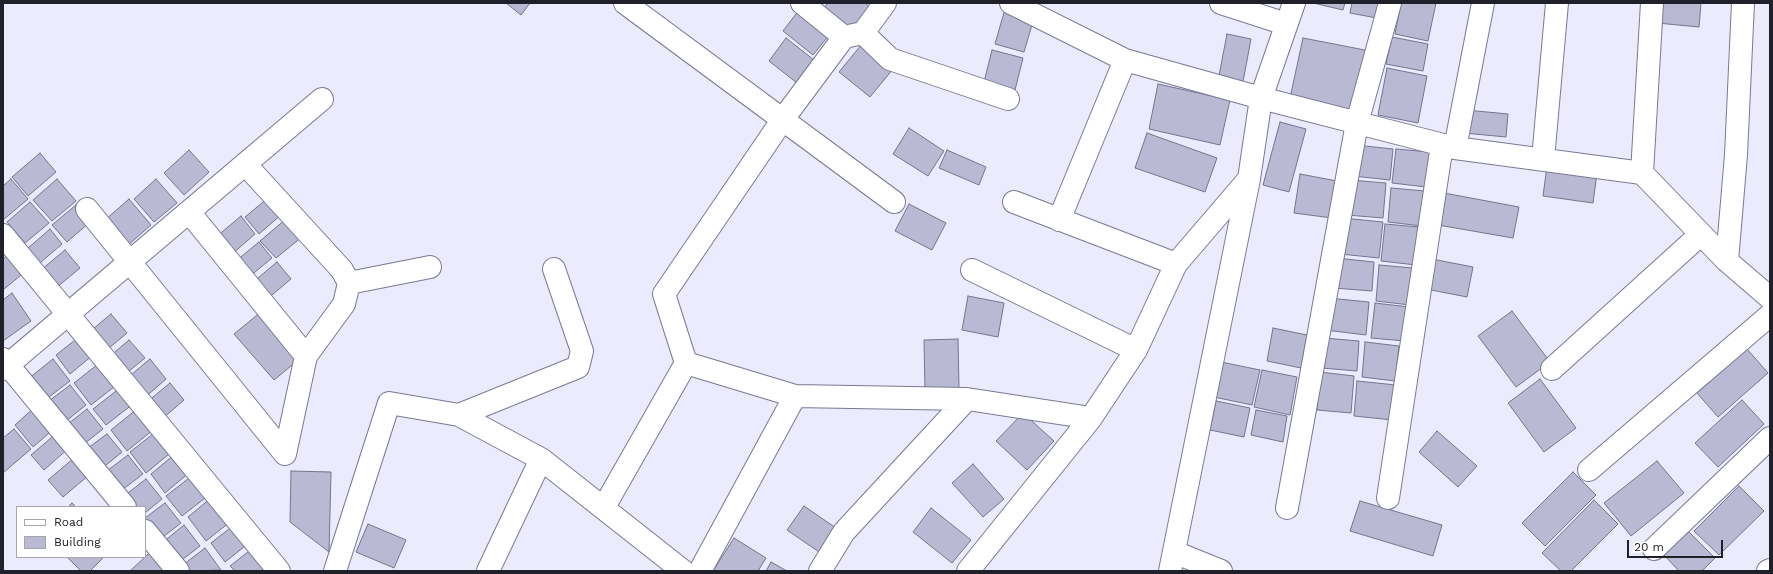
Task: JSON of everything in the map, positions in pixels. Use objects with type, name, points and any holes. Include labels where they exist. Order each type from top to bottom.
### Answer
[{"type":"street","points":[[625,3],[894,202]]},
{"type":"street","points":[[802,3],[890,59],[1008,99]]},
{"type":"street","points":[[604,507],[686,362],[664,294],[783,119],[854,35],[885,3]]},
{"type":"street","points":[[1011,3],[1125,60],[1261,98],[1448,146],[1543,158],[1642,173],[1700,235],[1727,261],[1770,298]]},
{"type":"street","points":[[1221,3],[1286,24]]},
{"type":"street","points":[[1221,571],[1172,561],[1249,179],[1261,98],[1294,3]]},
{"type":"street","points":[[1287,508],[1357,123],[1390,3]]},
{"type":"street","points":[[1388,498],[1448,146],[1483,3]]},
{"type":"street","points":[[1543,158],[1557,3]]},
{"type":"street","points":[[1642,173],[1652,3]]},
{"type":"street","points":[[1727,261],[1736,155],[1743,3]]},
{"type":"street","points":[[1059,220],[1125,60]]},
{"type":"street","points":[[124,506],[4,364],[67,314],[322,99]]},
{"type":"street","points":[[87,210],[285,454],[306,356],[344,304],[349,283],[342,270],[245,164]]},
{"type":"street","points":[[968,571],[1092,418],[1136,350],[1176,264],[1249,179]]},
{"type":"street","points":[[1014,202],[1176,264]]},
{"type":"street","points":[[189,212],[306,356]]},
{"type":"street","points":[[3,235],[279,571]]},
{"type":"street","points":[[1552,369],[1700,235]]},
{"type":"street","points":[[349,283],[430,267]]},
{"type":"street","points":[[459,415],[578,367],[582,350],[554,269]]},
{"type":"street","points":[[972,270],[1136,350]]},
{"type":"street","points":[[1589,470],[1770,315]]},
{"type":"street","points":[[686,362],[795,396],[967,399],[1092,418]]},
{"type":"street","points":[[700,571],[795,396]]},
{"type":"street","points":[[820,571],[844,532],[967,399]]},
{"type":"street","points":[[335,571],[389,403],[459,415],[541,459],[604,507],[683,571]]},
{"type":"street","points":[[1654,549],[1770,438]]},
{"type":"street","points":[[488,571],[541,459]]},
{"type":"street","points":[[146,532],[178,571]]},
{"type":"building","points":[[506,3],[530,3],[521,15]]},
{"type":"building","points":[[828,3],[865,3],[872,9],[853,33],[823,9]]},
{"type":"building","points":[[1313,3],[1345,3],[1343,10]]},
{"type":"building","points":[[1352,3],[1385,3],[1382,19],[1350,13]]},
{"type":"building","points":[[1401,3],[1436,3],[1428,41],[1395,34]]},
{"type":"building","points":[[1659,3],[1701,3],[1699,27],[1657,23]]},
{"type":"building","points":[[1005,9],[1034,18],[1024,52],[995,44]]},
{"type":"building","points":[[799,10],[830,34],[813,55],[783,31]]},
{"type":"building","points":[[1227,34],[1251,39],[1242,87],[1218,81]]},
{"type":"building","points":[[1392,37],[1428,44],[1423,71],[1386,64]]},
{"type":"building","points":[[786,38],[814,60],[797,83],[769,61]]},
{"type":"building","points":[[1303,38],[1370,51],[1358,112],[1290,98]]},
{"type":"building","points":[[862,44],[893,69],[870,97],[839,72]]},
{"type":"building","points":[[992,50],[1023,58],[1014,94],[983,86]]},
{"type":"building","points":[[1387,68],[1427,76],[1418,123],[1378,115]]},
{"type":"building","points":[[1158,84],[1230,100],[1220,145],[1149,129]]},
{"type":"building","points":[[1466,110],[1508,114],[1506,137],[1464,133]]},
{"type":"building","points":[[1280,122],[1306,129],[1289,192],[1263,185]]},
{"type":"building","points":[[909,128],[944,151],[928,176],[893,154]]},
{"type":"building","points":[[1147,133],[1217,158],[1205,192],[1135,168]]},
{"type":"building","points":[[1356,145],[1393,149],[1390,180],[1353,176]]},
{"type":"building","points":[[1396,149],[1430,152],[1426,187],[1392,183]]},
{"type":"building","points":[[189,150],[209,172],[184,195],[164,173]]},
{"type":"building","points":[[947,150],[986,167],[979,185],[939,168]]},
{"type":"building","points":[[40,153],[56,172],[28,196],[12,177]]},
{"type":"building","points":[[1547,166],[1597,173],[1593,203],[1543,196]]},
{"type":"building","points":[[1300,174],[1337,181],[1332,218],[1294,213]]},
{"type":"building","points":[[11,179],[28,199],[3,220],[3,186]]},
{"type":"building","points":[[57,179],[76,201],[52,221],[33,200]]},
{"type":"building","points":[[156,179],[177,203],[154,222],[134,199]]},
{"type":"building","points":[[1350,180],[1386,183],[1383,218],[1347,215]]},
{"type":"building","points":[[1391,188],[1425,191],[1422,226],[1388,222]]},
{"type":"building","points":[[1444,193],[1519,207],[1513,238],[1438,225]]},
{"type":"building","points":[[268,198],[282,214],[259,234],[245,217]]},
{"type":"building","points":[[129,199],[151,225],[127,246],[105,220]]},
{"type":"building","points":[[30,202],[49,223],[25,243],[7,222]]},
{"type":"building","points":[[909,204],[946,223],[932,250],[895,231]]},
{"type":"building","points":[[76,205],[90,222],[67,242],[52,225]]},
{"type":"building","points":[[241,216],[255,234],[231,255],[216,237]]},
{"type":"building","points":[[1343,218],[1383,222],[1379,258],[1340,254]]},
{"type":"building","points":[[286,219],[302,237],[276,258],[260,241]]},
{"type":"building","points":[[1385,224],[1419,227],[1416,265],[1381,261]]},
{"type":"building","points":[[50,229],[62,244],[40,263],[27,249]]},
{"type":"building","points":[[259,242],[272,258],[249,277],[236,261]]},
{"type":"building","points":[[65,250],[80,268],[56,288],[41,270]]},
{"type":"building","points":[[11,252],[27,270],[3,290],[3,259]]},
{"type":"building","points":[[1336,258],[1374,262],[1372,291],[1334,288]]},
{"type":"building","points":[[1432,259],[1473,267],[1467,297],[1426,289]]},
{"type":"building","points":[[277,262],[291,279],[266,300],[252,283]]},
{"type":"building","points":[[1379,265],[1413,268],[1410,305],[1376,301]]},
{"type":"building","points":[[12,293],[31,321],[3,341],[3,300]]},
{"type":"building","points":[[968,296],[1004,303],[998,337],[962,330]]},
{"type":"building","points":[[1328,298],[1369,302],[1366,335],[1325,330]]},
{"type":"building","points":[[1375,303],[1409,307],[1405,341],[1371,338]]},
{"type":"building","points":[[262,311],[302,357],[274,380],[234,334]]},
{"type":"building","points":[[1512,311],[1550,362],[1516,387],[1478,336]]},
{"type":"building","points":[[111,314],[127,333],[103,353],[87,334]]},
{"type":"building","points":[[1273,328],[1307,335],[1301,368],[1267,361]]},
{"type":"building","points":[[79,337],[93,355],[70,374],[56,355]]},
{"type":"building","points":[[1324,338],[1359,341],[1357,371],[1322,368]]},
{"type":"building","points":[[958,339],[959,389],[925,390],[924,340]]},
{"type":"building","points":[[129,340],[145,358],[123,376],[108,358]]},
{"type":"building","points":[[1365,342],[1399,346],[1395,381],[1362,377]]},
{"type":"building","points":[[1747,349],[1768,373],[1718,417],[1697,393]]},
{"type":"building","points":[[53,359],[70,381],[45,400],[28,379]]},
{"type":"building","points":[[150,359],[166,379],[142,400],[125,380]]},
{"type":"building","points":[[102,361],[119,383],[91,405],[74,383]]},
{"type":"building","points":[[1221,362],[1260,370],[1252,405],[1214,397]]},
{"type":"building","points":[[1262,370],[1297,377],[1290,415],[1254,407]]},
{"type":"building","points":[[1320,372],[1354,376],[1351,413],[1317,410]]},
{"type":"building","points":[[1540,379],[1576,428],[1544,452],[1508,403]]},
{"type":"building","points":[[1357,381],[1396,385],[1393,420],[1354,416]]},
{"type":"building","points":[[170,383],[184,400],[162,419],[147,402]]},
{"type":"building","points":[[70,385],[86,405],[61,425],[45,404]]},
{"type":"building","points":[[120,388],[133,404],[106,425],[93,409]]},
{"type":"building","points":[[1742,400],[1764,424],[1718,467],[1695,443]]},
{"type":"building","points":[[1216,401],[1250,408],[1244,437],[1210,430]]},
{"type":"building","points":[[37,405],[56,427],[33,447],[15,425]]},
{"type":"building","points":[[87,409],[103,429],[80,447],[64,427]]},
{"type":"building","points":[[137,409],[153,430],[127,451],[111,430]]},
{"type":"building","points":[[1256,410],[1287,416],[1283,442],[1251,435]]},
{"type":"building","points":[[1023,413],[1054,441],[1027,470],[996,441]]},
{"type":"building","points":[[14,429],[31,449],[3,473],[3,438]]},
{"type":"building","points":[[158,430],[174,450],[146,473],[130,452]]},
{"type":"building","points":[[1437,431],[1477,466],[1458,487],[1419,452]]},
{"type":"building","points":[[58,432],[70,447],[44,470],[31,455]]},
{"type":"building","points":[[107,434],[122,452],[100,470],[84,451]]},
{"type":"building","points":[[175,454],[190,472],[165,493],[151,474]]},
{"type":"building","points":[[128,455],[143,474],[118,493],[103,474]]},
{"type":"building","points":[[74,458],[89,475],[63,497],[48,480]]},
{"type":"building","points":[[1657,461],[1684,493],[1631,536],[1604,503]]},
{"type":"building","points":[[973,464],[1004,499],[983,517],[952,483]]},
{"type":"building","points":[[291,471],[331,472],[329,552],[290,522]]},
{"type":"building","points":[[1573,472],[1596,495],[1545,546],[1522,523]]},
{"type":"building","points":[[193,475],[209,495],[182,516],[166,496]]},
{"type":"building","points":[[146,479],[162,499],[146,512],[146,506],[132,506],[124,496]]},
{"type":"building","points":[[1739,486],[1764,511],[1719,555],[1694,531]]},
{"type":"building","points":[[211,498],[230,522],[206,541],[188,517]]},
{"type":"building","points":[[1594,500],[1618,524],[1571,571],[1561,571],[1542,553]]},
{"type":"building","points":[[1360,501],[1442,525],[1433,556],[1350,531]]},
{"type":"building","points":[[165,503],[181,523],[159,540],[146,523],[146,517]]},
{"type":"building","points":[[804,506],[836,528],[819,552],[787,530]]},
{"type":"building","points":[[931,508],[971,540],[952,563],[913,532]]},
{"type":"building","points":[[368,524],[406,540],[394,568],[356,552]]},
{"type":"building","points":[[184,525],[200,546],[178,563],[162,543]]},
{"type":"building","points":[[234,525],[249,543],[225,562],[211,543]]},
{"type":"building","points":[[1687,530],[1715,558],[1702,571],[1679,571],[1663,554]]},
{"type":"building","points":[[734,538],[766,558],[758,571],[713,571]]},
{"type":"building","points":[[205,548],[221,570],[188,571],[183,565]]},
{"type":"building","points":[[253,548],[272,571],[235,571],[230,566]]},
{"type":"building","points":[[152,550],[172,571],[130,571],[144,558],[146,558]]},
{"type":"building","points":[[68,558],[103,558],[90,571],[81,571]]},
{"type":"building","points":[[771,562],[787,571],[766,571]]}]
